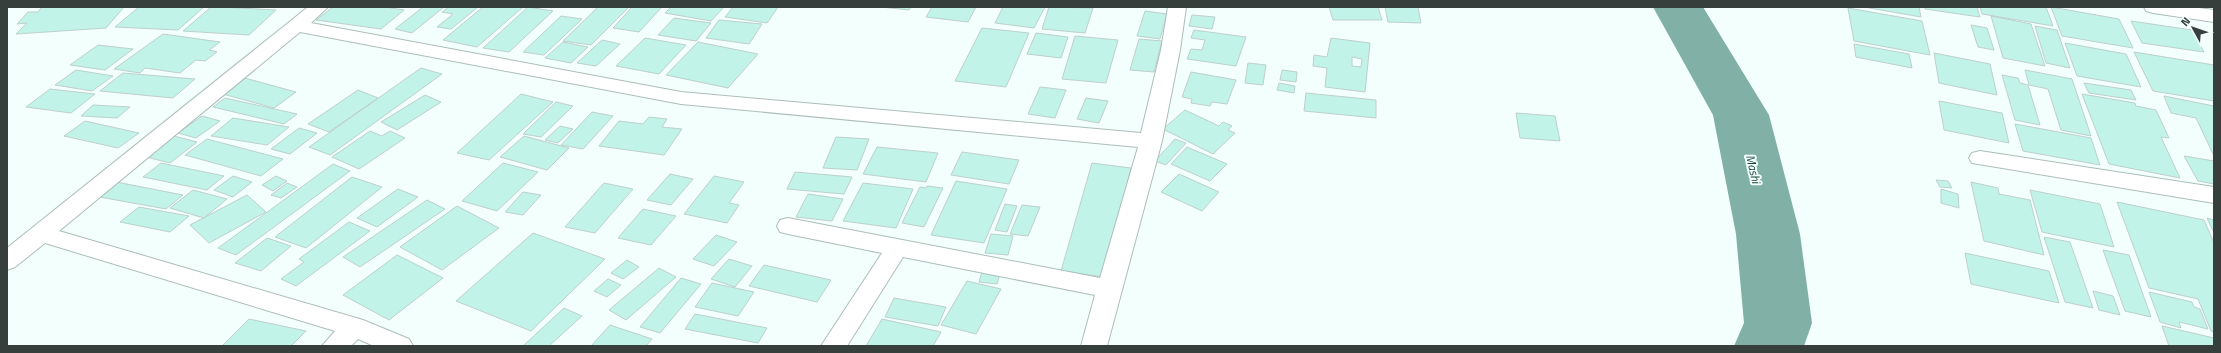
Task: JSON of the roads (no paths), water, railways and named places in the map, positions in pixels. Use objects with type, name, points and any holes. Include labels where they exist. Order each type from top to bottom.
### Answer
[{"type":"street","points":[[7,261],[319,7]]},
{"type":"street","points":[[1094,346],[1108,289],[1151,141],[1172,43],[1177,7]]},
{"type":"street","points":[[2153,7],[2214,16]]},
{"type":"street","points":[[296,26],[681,98],[1151,141]]},
{"type":"street","points":[[1980,158],[2214,195]]},
{"type":"street","points":[[788,226],[1108,289]]},
{"type":"street","points":[[42,234],[354,327],[400,346]]},
{"type":"street","points":[[834,346],[897,248]]},
{"type":"street","points":[[335,346],[354,327]]},
{"type":"waterway","name":"Mashi","points":[[1678,7],[1741,115],[1768,234],[1778,323],[1769,346]]}]
